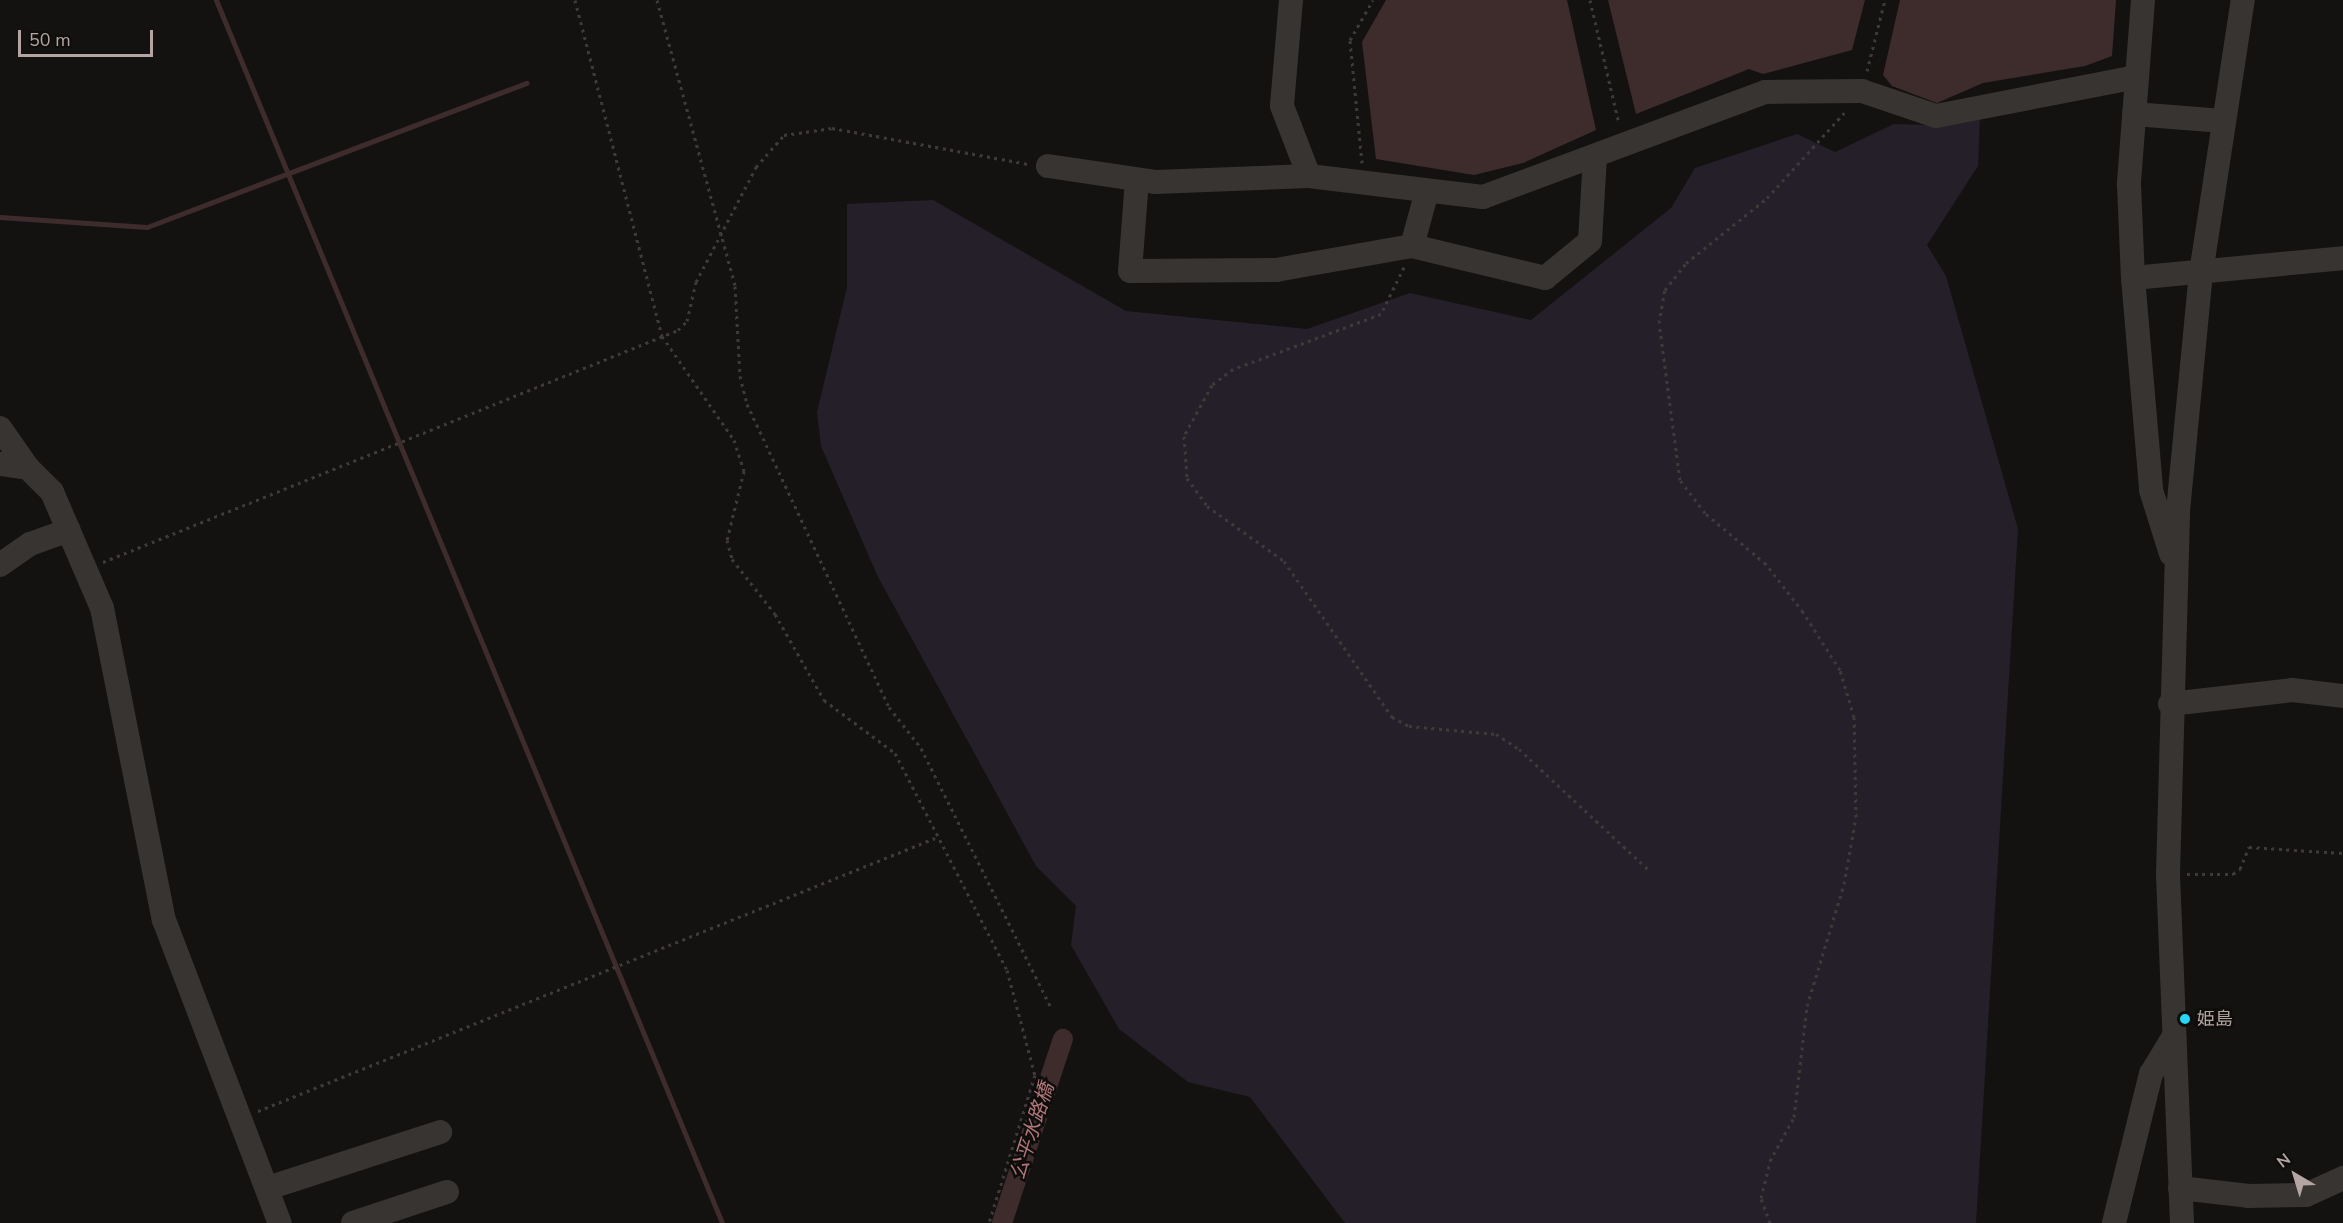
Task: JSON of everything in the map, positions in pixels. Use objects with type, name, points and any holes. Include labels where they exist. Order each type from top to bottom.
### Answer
[{"type":"street","points":[[1291,0],[1282,106],[1309,176]]},
{"type":"street","points":[[2143,0],[2129,184],[2133,278],[2151,490],[2176,569]]},
{"type":"street","points":[[2182,1223],[2172,1039],[2168,874],[2170,704],[2176,569],[2201,273],[2243,0]]},
{"type":"street","points":[[1048,166],[1137,180],[1233,183],[1309,176],[1484,197],[1757,94],[1862,91],[1936,116],[2137,77]]},
{"type":"street","points":[[2134,114],[2223,121]]},
{"type":"street","points":[[1137,180],[1130,271],[1276,270],[1412,246],[1545,278],[1590,241],[1595,157]]},
{"type":"street","points":[[1412,246],[1427,191]]},
{"type":"street","points":[[2133,278],[2343,258]]},
{"type":"street","points":[[0,428],[28,468],[52,492],[86,569],[109,632],[164,920],[242,1118],[268,1188],[276,1221]]},
{"type":"street","points":[[0,464],[28,468]]},
{"type":"street","points":[[0,565],[30,544],[69,530]]},
{"type":"street","points":[[2170,704],[2292,690],[2343,696]]},
{"type":"street","points":[[2114,1223],[2151,1074],[2172,1039]]},
{"type":"street","points":[[268,1188],[440,1132]]},
{"type":"street","points":[[2180,1188],[2249,1196],[2307,1195],[2343,1178]]},
{"type":"street","points":[[353,1223],[447,1192]]},
{"type":"path","points":[[574,0],[662,336],[734,440],[744,471],[727,540],[732,559],[775,614],[824,700],[895,753],[935,838],[1007,970],[1035,1075],[989,1223]]},
{"type":"path","points":[[657,0],[735,286],[740,376],[747,404],[889,707],[921,748],[1051,1008]]},
{"type":"path","points":[[1363,183],[1350,40],[1373,0]]},
{"type":"path","points":[[1590,0],[1624,144]]},
{"type":"path","points":[[1770,1223],[1761,1198],[1770,1161],[1794,1118],[1807,1006],[1844,884],[1856,817],[1854,717],[1840,670],[1803,612],[1766,564],[1705,513],[1680,480],[1659,323],[1665,290],[1686,263],[1806,161],[1862,91],[1885,0]]},
{"type":"path","points":[[86,569],[662,336],[687,321],[696,282],[721,233],[768,147],[784,135],[803,130],[832,128],[1048,166]]},
{"type":"path","points":[[1412,246],[1381,314],[1249,362],[1212,385],[1185,436],[1187,478],[1207,506],[1284,561],[1392,717],[1418,727],[1496,735],[1519,748],[1651,872]]},
{"type":"path","points":[[242,1118],[935,838]]},
{"type":"path","points":[[2168,874],[2233,874],[2240,869],[2249,847],[2343,853]]},
{"type":"shaded area","points":[[1386,0],[1567,0],[1596,130],[1523,163],[1474,175],[1376,159],[1362,42]]},
{"type":"shaded area","points":[[1608,0],[1865,0],[1852,50],[1763,74],[1749,69],[1636,114]]},
{"type":"shaded area","points":[[1900,0],[2116,0],[2112,56],[2085,66],[1983,83],[1937,103],[1892,86],[1883,75]]},
{"type":"shaded area","points":[[1980,116],[1978,166],[1927,245],[1946,276],[2018,529],[1976,1223],[1345,1223],[1250,1097],[1188,1082],[1119,1029],[1071,945],[1076,906],[1036,866],[877,575],[821,446],[817,412],[847,287],[847,204],[933,200],[1126,311],[1307,329],[1410,293],[1531,320],[1671,208],[1695,168],[1797,134],[1835,152],[1894,124],[1930,125]]},
{"type":"waterway","points":[[216,0],[722,1223]]},
{"type":"waterway","points":[[0,217],[147,227],[527,83]]},
{"type":"waterway","name":"公平水路橋","points":[[1002,1223],[1063,1039]]},
{"type":"place","name":"姫島","points":[[2185,1019]]}]
